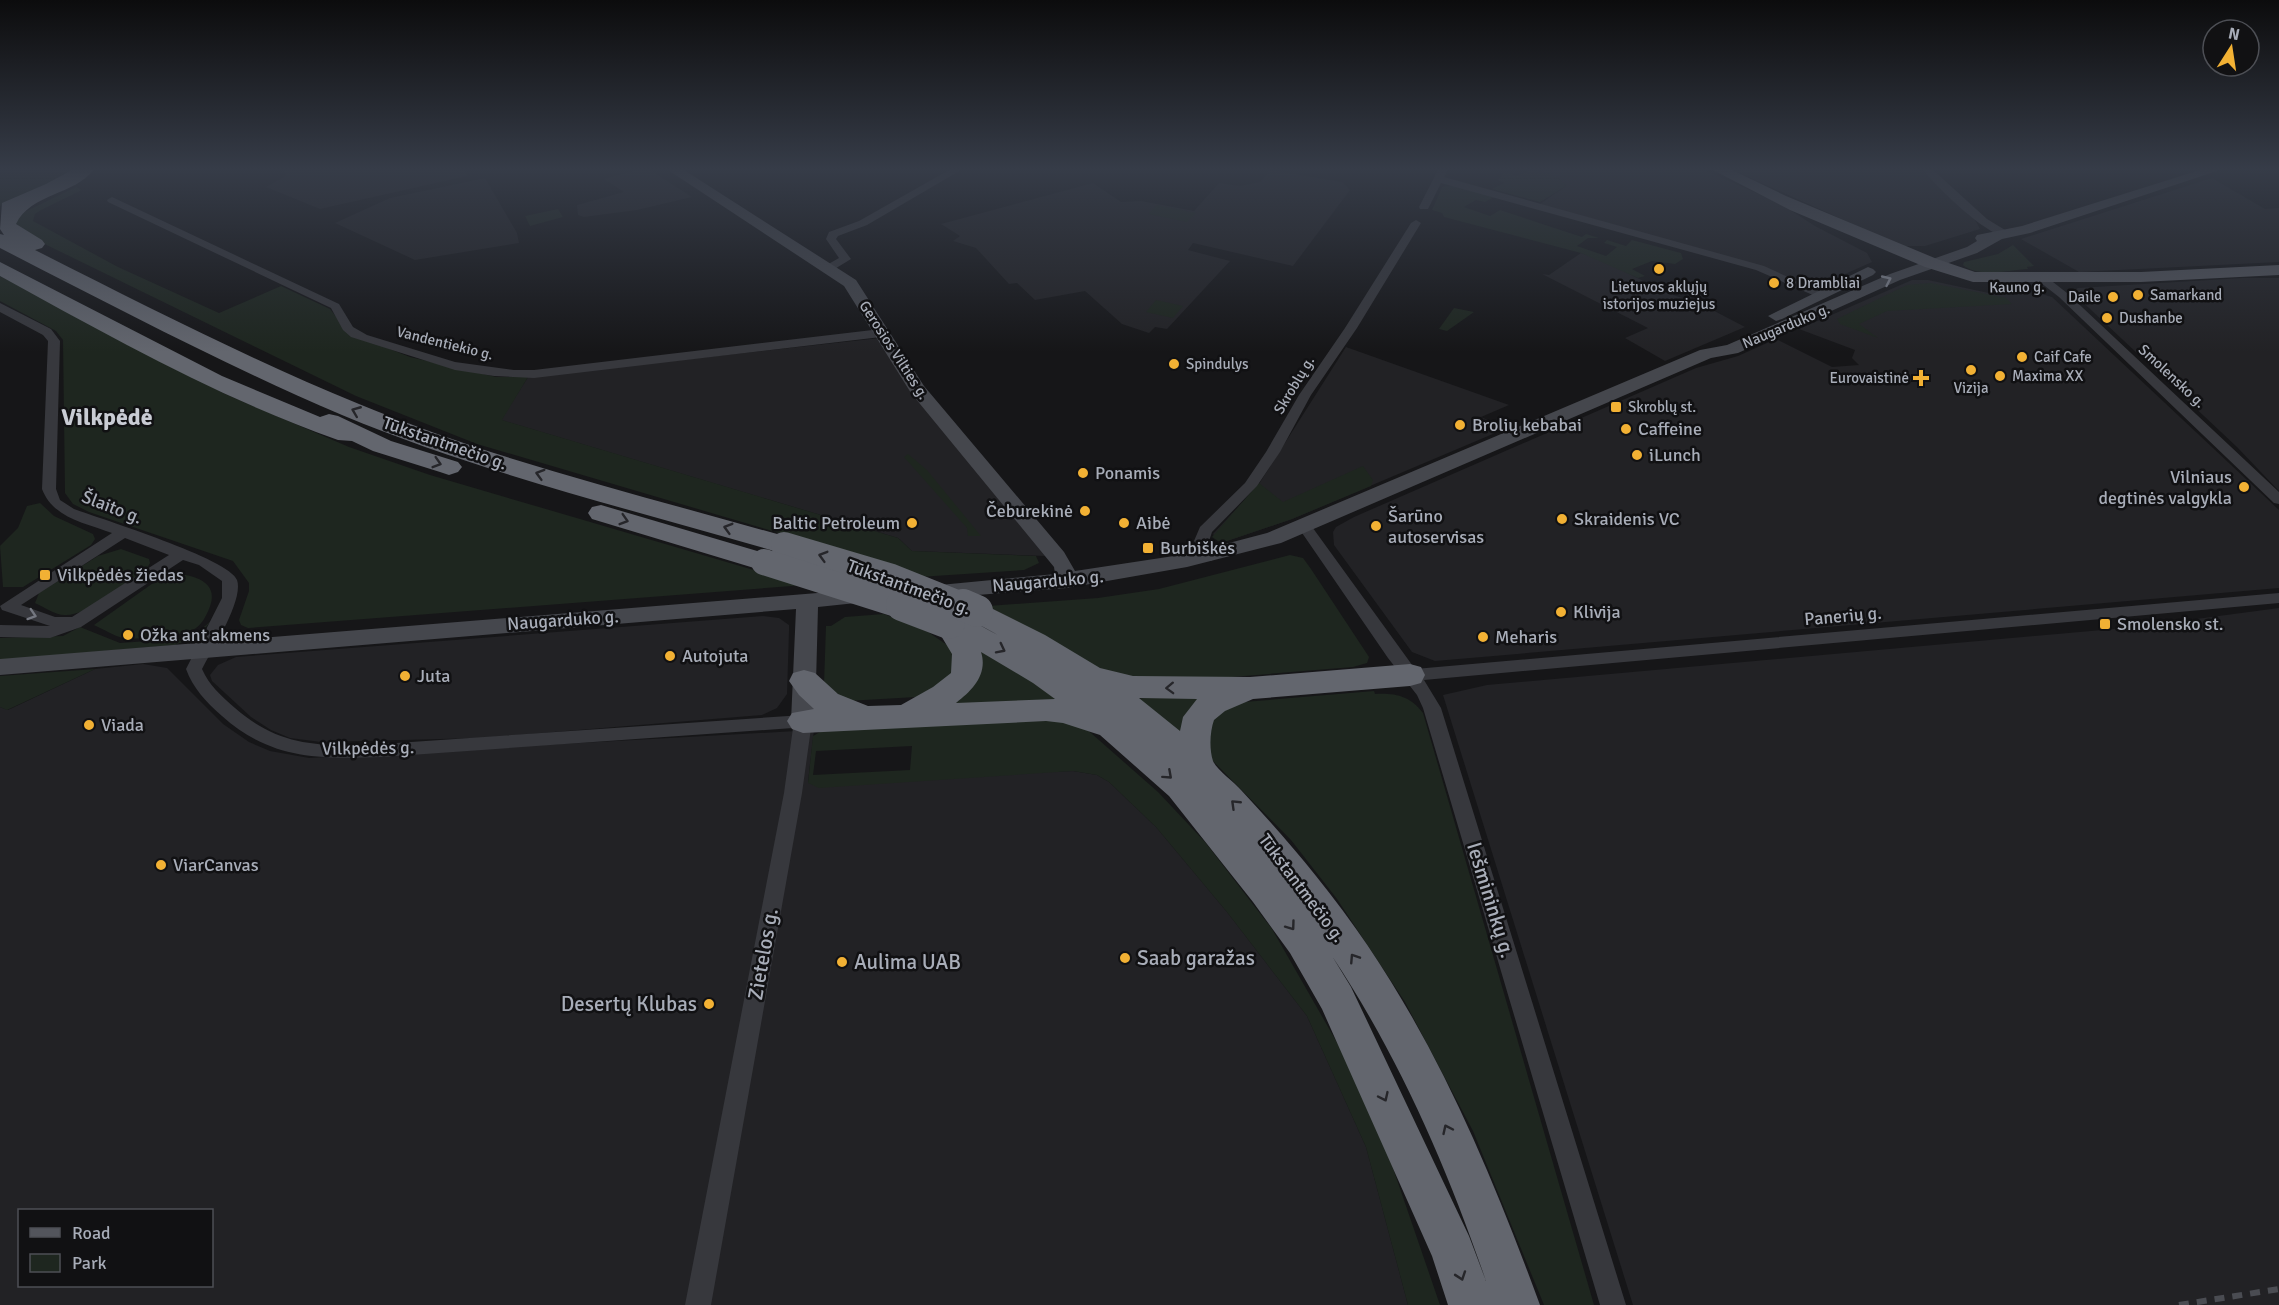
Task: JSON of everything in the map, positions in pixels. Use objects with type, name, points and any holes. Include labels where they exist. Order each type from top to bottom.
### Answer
[{"type":"highway","points":[[11,231],[246,350],[293,383]]},
{"type":"highway","name":"Tūkstantmečio g.","points":[[0,240],[382,446],[774,553],[901,580],[976,611],[1089,676],[1146,720],[1242,811],[1297,875],[1374,988],[1426,1082],[1472,1182],[1517,1305]]},
{"type":"highway","name":"Tūkstantmečio g.","points":[[0,254],[193,346],[293,383],[352,410],[484,458],[774,553],[949,623],[1007,652],[1044,675],[1124,736],[1181,787],[1266,891],[1303,942],[1337,999],[1394,1119],[1453,1252],[1471,1305]]},
{"type":"highway","points":[[0,268],[251,397],[295,417],[382,446]]},
{"type":"highway","points":[[804,681],[818,699],[839,709],[888,717],[943,697],[956,687],[969,669],[970,660],[964,641],[949,623]]},
{"type":"highway","points":[[1089,676],[1133,687],[1250,688],[1410,675]]},
{"type":"highway","points":[[1198,768],[1194,741],[1198,716],[1206,706],[1219,698],[1250,688]]},
{"type":"highway","points":[[803,721],[1046,710],[1084,718],[1124,736]]},
{"type":"main road","name":"Gerosios Vilties g.","points":[[771,231],[850,283],[917,389],[1057,557],[1064,567],[1067,581]]},
{"type":"main road","name":"Kauno g.","points":[[1849,231],[1952,282],[1979,288],[2047,282],[2279,270]]},
{"type":"main road","name":"Naugarduko g.","points":[[1706,354],[1721,342],[1819,294],[1915,262],[1972,250],[2017,231]]},
{"type":"main road","name":"Naugarduko g.","points":[[205,648],[1067,581],[1139,572],[1211,556],[1305,526],[1706,354],[1740,345],[1915,262]]},
{"type":"main road","name":"Zietelos g.","points":[[803,721],[807,601]]},
{"type":"main road","points":[[0,667],[205,648]]},
{"type":"street","name":"Vandentiekio g.","points":[[177,231],[335,306],[342,313],[348,329],[356,334],[405,352],[478,371],[509,375],[534,374],[881,333]]},
{"type":"street","points":[[829,268],[845,259],[831,239],[833,234],[840,231]]},
{"type":"street","name":"Skroblų g.","points":[[1211,556],[1202,541],[1205,530],[1250,486],[1273,452],[1305,395],[1351,328],[1412,231]]},
{"type":"street","points":[[1634,231],[1760,268],[1819,294]]},
{"type":"street","points":[[1995,231],[2001,236]]},
{"type":"street","name":"Smolensko g.","points":[[2047,282],[2279,500]]},
{"type":"street","name":"Šlaito g.","points":[[0,307],[47,332],[54,341],[50,496],[54,502],[69,512],[217,567],[230,581],[230,598],[205,648]]},
{"type":"street","name":"Iešmininkų g.","points":[[1305,526],[1424,692],[1435,719],[1613,1305]]},
{"type":"street","points":[[4,609],[123,533]]},
{"type":"street","points":[[0,631],[50,632],[75,623],[182,554]]},
{"type":"street","name":"Panerių g.","points":[[1410,675],[2279,598]]},
{"type":"street","points":[[4,609],[54,622],[75,623]]},
{"type":"street","name":"Vilkpėdės g.","points":[[205,648],[194,669],[195,675],[214,698],[258,736],[283,746],[373,750],[803,721]]},
{"type":"street","name":"Zietelos g.","points":[[698,1305],[793,792],[803,721]]},
{"type":"shaded area","points":[[352,231],[516,231],[517,233],[519,243],[415,260]]},
{"type":"shaded area","points":[[952,231],[1319,231],[1293,266],[1193,243],[1188,250],[1230,261],[1167,329],[1155,327],[1149,333],[1122,324],[1085,291],[1035,300],[1017,283],[1009,284],[976,248],[953,241],[960,236]]},
{"type":"shaded area","points":[[1635,231],[1824,231],[1867,253],[1872,262],[1816,287],[1808,286],[1760,266]]},
{"type":"shaded area","points":[[1868,231],[1974,231],[1925,246],[1901,246]]},
{"type":"shaded area","points":[[2046,231],[2279,231],[2279,262],[2079,272],[2021,239]]},
{"type":"shaded area","points":[[1581,253],[1600,259],[1667,293],[1701,304],[1745,327],[1665,361],[1625,338],[1648,328],[1542,274],[1549,275]]},
{"type":"shaded area","points":[[2242,278],[2279,278],[2279,491],[2237,447],[2072,292],[2078,288]]},
{"type":"shaded area","points":[[1912,280],[1928,280],[1998,295],[2038,293],[2052,297],[2279,510],[2279,588],[1435,661],[1412,652],[1334,545],[1333,532],[1336,527],[1354,517],[1696,368],[1738,356],[1776,339],[1832,367],[1859,365],[1852,358],[1855,350],[1799,329]]},
{"type":"shaded area","points":[[880,338],[1046,556],[912,551],[898,538],[501,420],[528,377]]},
{"type":"shaded area","points":[[1346,347],[1509,405],[1481,417],[1507,428],[1292,519],[1230,540],[1218,541],[1213,534],[1257,487]]},
{"type":"shaded area","points":[[2279,608],[2279,1305],[1633,1305],[1443,695],[1487,685],[2136,627]]},
{"type":"shaded area","points":[[763,616],[779,618],[789,625],[789,631],[787,694],[777,708],[762,715],[481,738],[321,742],[290,738],[271,730],[251,717],[212,681],[210,675],[218,665],[236,657]]},
{"type":"shaded area","points":[[143,664],[167,668],[223,724],[249,742],[270,751],[309,758],[814,730],[808,782],[1073,771],[1097,775],[1109,782],[1156,827],[1227,912],[1307,1016],[1366,1147],[1408,1305],[0,1305],[0,707],[8,710],[95,669]]},
{"type":"green space","points":[[18,231],[51,231],[118,267],[219,313],[281,286],[330,309],[349,333],[410,357],[496,377],[528,377],[502,420],[898,538],[912,551],[1036,556],[1039,563],[1024,570],[919,577],[793,537],[477,444],[356,396]]},
{"type":"green space","points":[[1497,231],[1563,231],[1582,237],[1586,234],[1599,238],[1588,238],[1577,246],[1606,256],[1617,247],[1604,243],[1607,240],[1626,246],[1632,240],[1681,253],[1683,259],[1675,264],[1652,261],[1632,269],[1645,276],[1638,278],[1581,253]]},
{"type":"green space","points":[[2013,245],[2034,266],[2027,267],[2028,269],[1985,272],[1969,269],[1963,265],[1964,262],[1998,254]]},
{"type":"green space","points":[[0,276],[223,393],[349,447],[430,475],[805,585],[248,628],[241,625],[239,620],[249,591],[249,583],[233,561],[89,512],[73,504],[65,493],[63,340],[56,331],[0,301]]},
{"type":"green space","points":[[1931,283],[2006,298],[2012,304],[1887,311],[1859,324],[1878,338],[1840,324],[1837,319],[1907,285]]},
{"type":"green space","points":[[1156,300],[1183,306],[1173,318],[1146,312]]},
{"type":"green space","points":[[1454,308],[1474,312],[1447,331],[1439,329]]},
{"type":"green space","points":[[908,454],[927,470],[981,536],[968,536],[967,528],[904,457]]},
{"type":"green space","points":[[1363,466],[1373,480],[1371,486],[1292,519],[1224,542],[1212,537],[1259,483],[1283,502]]},
{"type":"green space","points":[[40,503],[54,516],[93,534],[95,539],[91,545],[23,587],[3,587],[0,546],[18,528],[27,506]]},
{"type":"green space","points":[[121,549],[149,559],[150,563],[146,570],[107,598],[85,610],[65,615],[35,603],[39,593],[98,556]]},
{"type":"green space","points":[[1290,555],[1303,558],[1311,569],[1369,657],[1367,663],[1353,667],[1158,683],[1111,676],[988,606],[1098,598],[1159,589]]},
{"type":"green space","points":[[178,574],[199,579],[209,587],[212,593],[208,612],[196,628],[172,635],[123,638],[94,625],[156,581]]},
{"type":"green space","points":[[884,614],[928,632],[950,647],[954,655],[954,670],[947,681],[916,697],[847,701],[824,684],[826,626],[831,626],[845,617]]},
{"type":"green space","points":[[212,620],[199,635],[175,645],[0,660],[0,638],[63,636],[80,627],[120,643],[191,638]]},
{"type":"green space","points":[[976,646],[1018,671],[1061,701],[937,707]]},
{"type":"green space","points":[[95,669],[7,710],[0,707],[0,676]]},
{"type":"green space","points":[[1374,691],[1375,694],[1390,694],[1408,699],[1423,713],[1594,1305],[1544,1305],[1473,1131],[1405,1002],[1337,899],[1291,840],[1211,759],[1203,730],[1211,714],[1244,702]]},
{"type":"green space","points":[[1216,693],[1180,734],[1130,699]]},
{"type":"green space","points":[[1040,717],[1083,726],[1158,792],[1205,842],[1272,929],[1343,1053],[1384,1142],[1440,1305],[1408,1305],[1366,1147],[1307,1016],[1227,912],[1156,827],[1109,782],[1097,775],[1073,771],[819,788],[808,783],[813,736],[822,731]],"holes":[[[912,746],[910,770],[813,775],[816,751]]]},
{"type":"railway","points":[[2179,1305],[2279,1289]]},
{"type":"place","name":"Lietuvos aklųjų istorijos muziejus","points":[[1659,269]]},
{"type":"place","name":"8 Drambliai","points":[[1774,283]]},
{"type":"place","name":"Samarkand","points":[[2138,295]]},
{"type":"place","name":"Daile","points":[[2113,297]]},
{"type":"place","name":"Dushanbe","points":[[2107,318]]},
{"type":"place","name":"Caif Cafe","points":[[2022,357]]},
{"type":"place","name":"Spindulys","points":[[1174,364]]},
{"type":"place","name":"Vizija","points":[[1971,370]]},
{"type":"place","name":"Maxima XX","points":[[2000,376]]},
{"type":"place","name":"Eurovaistinė","points":[[1921,378]]},
{"type":"place","name":"Skroblų st.","points":[[1616,407]]},
{"type":"place","name":"Brolių kebabai","points":[[1460,425]]},
{"type":"place","name":"Caffeine","points":[[1626,429]]},
{"type":"place","name":"iLunch","points":[[1637,455]]},
{"type":"place","name":"Ponamis","points":[[1083,473]]},
{"type":"place","name":"Vilniaus degtinės valgykla","points":[[2244,487]]},
{"type":"place","name":"Čeburekinė","points":[[1085,511]]},
{"type":"place","name":"Skraidenis VC","points":[[1562,519]]},
{"type":"place","name":"Baltic Petroleum","points":[[912,523]]},
{"type":"place","name":"Aibė","points":[[1124,523]]},
{"type":"place","name":"Šarūno autoservisas","points":[[1376,526]]},
{"type":"place","name":"Burbiškės","points":[[1148,548]]},
{"type":"place","name":"Vilkpėdės žiedas","points":[[45,575]]},
{"type":"place","name":"Klivija","points":[[1561,612]]},
{"type":"place","name":"Smolensko st.","points":[[2105,624]]},
{"type":"place","name":"Ožka ant akmens","points":[[128,635]]},
{"type":"place","name":"Meharis","points":[[1483,637]]},
{"type":"place","name":"Autojuta","points":[[670,656]]},
{"type":"place","name":"Juta","points":[[405,676]]},
{"type":"place","name":"Viada","points":[[89,725]]},
{"type":"place","name":"ViarCanvas","points":[[161,865]]},
{"type":"place","name":"Saab garažas","points":[[1125,958]]},
{"type":"place","name":"Aulima UAB","points":[[842,962]]},
{"type":"place","name":"Desertų Klubas","points":[[709,1004]]},
{"type":"district","name":"Vilkpėdė","points":[[107,417]]}]
